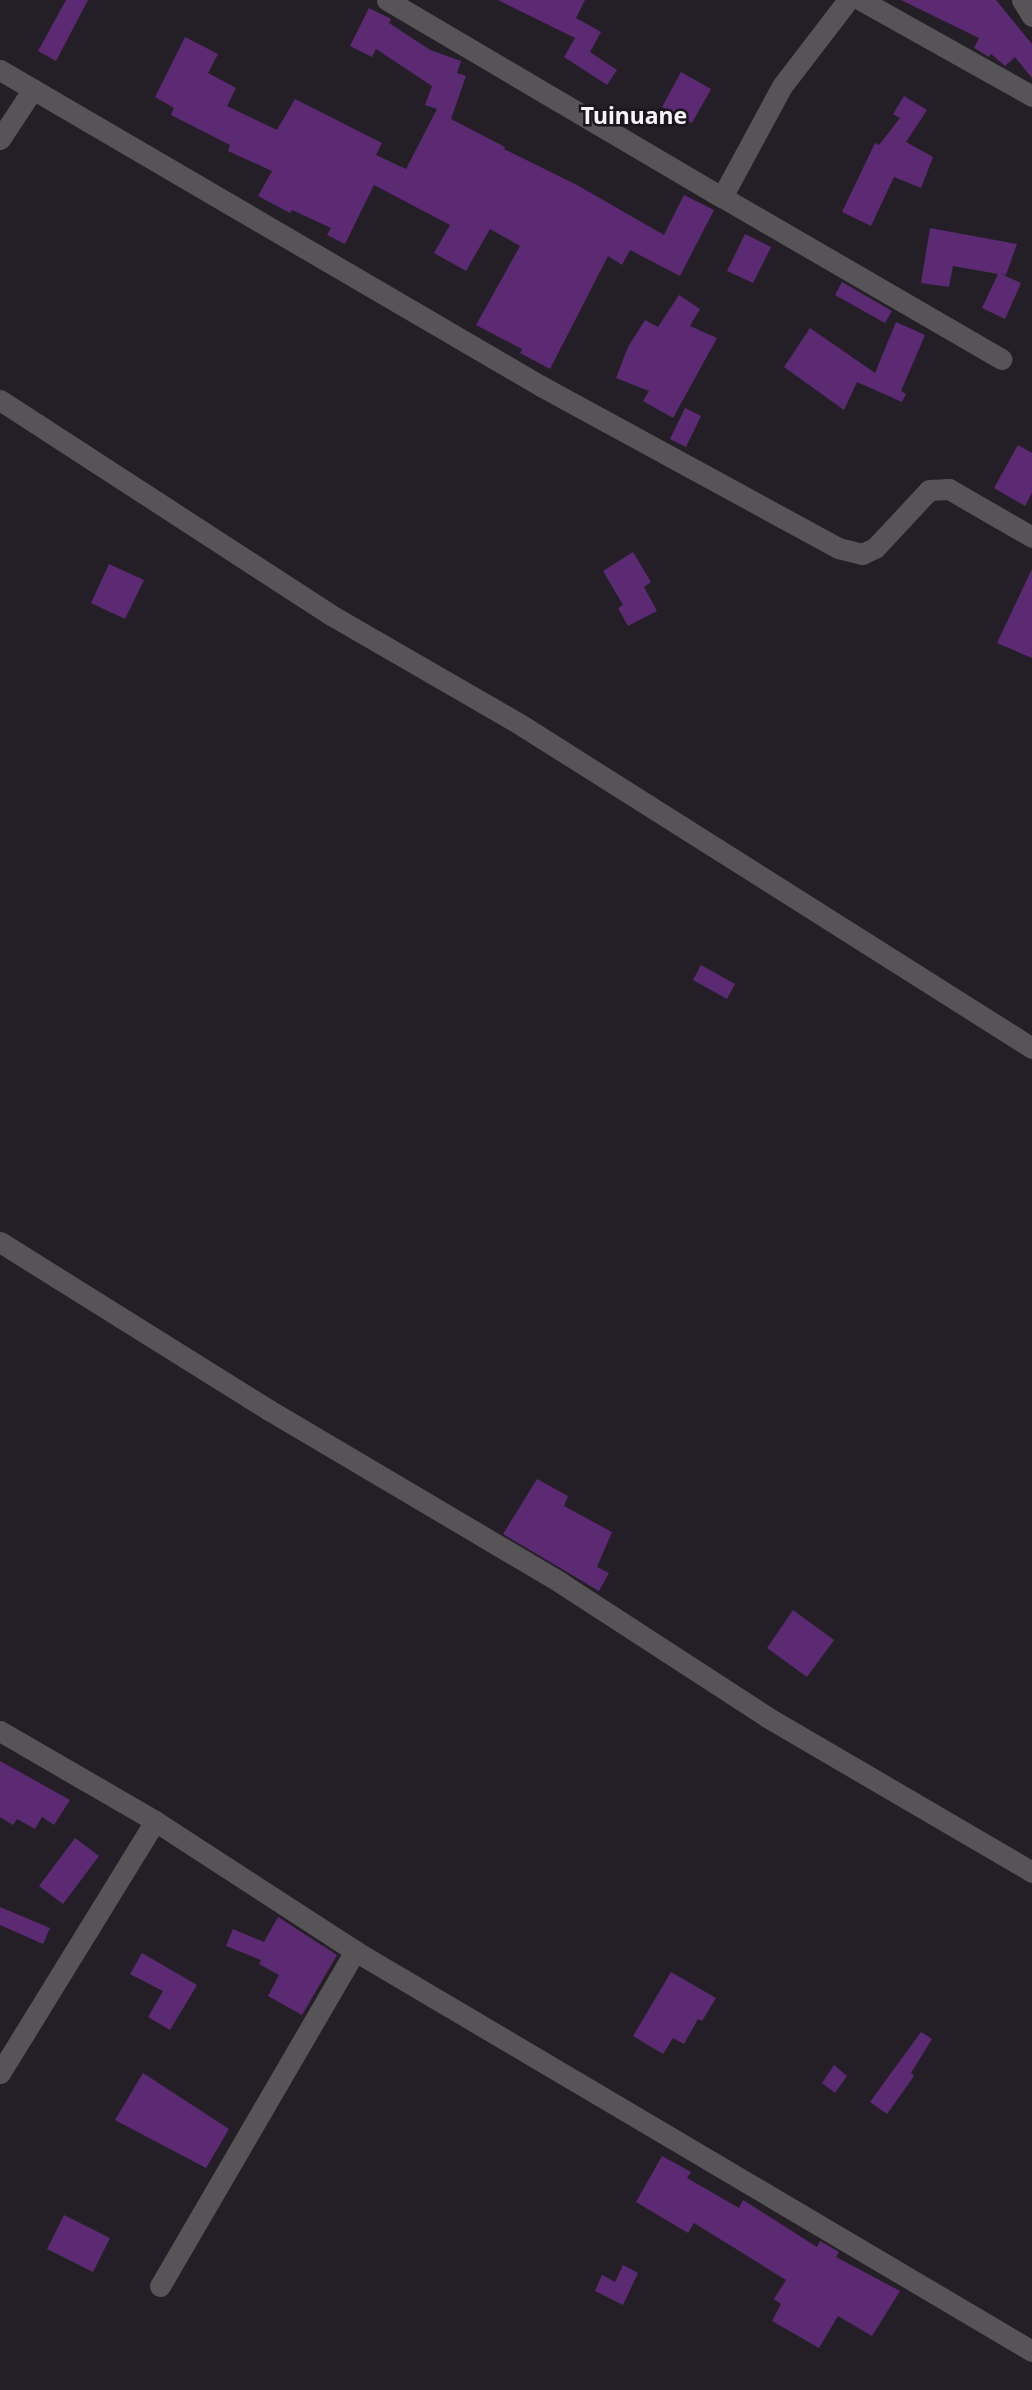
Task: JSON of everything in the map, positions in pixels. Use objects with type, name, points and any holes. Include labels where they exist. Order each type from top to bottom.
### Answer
[{"type":"street","points":[[387,0],[1002,359]]},
{"type":"street","points":[[722,197],[782,86],[848,0]]},
{"type":"street","points":[[861,0],[1032,96]]},
{"type":"street","points":[[1023,0],[1032,16]]},
{"type":"street","points":[[0,70],[541,386],[838,548],[862,554],[875,548],[929,490],[948,489],[1032,537]]},
{"type":"street","points":[[0,139],[33,89]]},
{"type":"street","points":[[0,400],[331,615],[518,723],[1032,1048]]},
{"type":"street","points":[[0,1242],[269,1410],[561,1584],[766,1717],[1032,1872]]},
{"type":"street","points":[[0,1731],[155,1821],[355,1951],[1032,2351]]},
{"type":"street","points":[[0,2073],[155,1821]]},
{"type":"street","points":[[160,2286],[355,1951]]},
{"type":"building","points":[[66,0],[88,0],[56,61],[38,51]]},
{"type":"building","points":[[498,0],[585,0],[576,18],[601,32],[590,52],[617,70],[607,85],[564,57],[575,38]]},
{"type":"building","points":[[901,0],[996,0],[1032,44],[1032,78],[1015,57],[1005,66],[991,54],[989,57],[974,48],[979,38]]},
{"type":"building","points":[[369,8],[391,19],[389,23],[430,50],[461,61],[457,73],[466,76],[451,119],[577,185],[664,235],[684,195],[714,210],[680,276],[630,250],[622,265],[608,256],[550,369],[520,353],[522,349],[476,325],[520,246],[490,229],[466,271],[434,253],[450,225],[374,185],[345,244],[327,235],[331,228],[292,210],[290,213],[258,196],[272,171],[228,151],[230,145],[171,115],[174,108],[155,97],[185,37],[218,54],[208,73],[236,88],[227,106],[277,130],[295,99],[382,143],[376,155],[406,169],[437,109],[425,105],[432,86],[376,49],[372,57],[350,46]]},
{"type":"building","points":[[681,72],[711,89],[692,123],[662,107]]},
{"type":"building","points":[[904,96],[927,110],[906,142],[933,157],[921,188],[894,177],[871,226],[842,212],[875,143],[879,145],[900,118],[893,114]]},
{"type":"building","points":[[930,228],[1017,244],[1006,275],[1001,274],[1021,283],[1005,319],[982,308],[998,274],[953,266],[949,287],[921,283]]},
{"type":"building","points":[[745,234],[771,247],[753,283],[727,271]]},
{"type":"building","points":[[842,282],[892,311],[885,323],[835,295]]},
{"type":"building","points":[[679,295],[700,309],[690,326],[717,338],[673,418],[643,401],[649,391],[616,378],[628,347],[645,320],[658,327]]},
{"type":"building","points":[[896,322],[925,335],[901,391],[906,394],[902,402],[857,382],[844,410],[784,367],[810,328],[875,373]]},
{"type":"building","points":[[685,408],[701,416],[686,447],[670,439]]},
{"type":"building","points":[[1018,445],[1032,453],[1032,493],[1025,506],[994,488]]},
{"type":"building","points":[[633,552],[651,582],[644,587],[657,611],[628,626],[618,608],[623,605],[603,571]]},
{"type":"building","points":[[109,564],[144,580],[125,619],[91,603]]},
{"type":"building","points":[[1032,569],[1032,658],[997,643]]},
{"type":"building","points":[[701,965],[735,984],[727,999],[693,980]]},
{"type":"building","points":[[537,1479],[568,1496],[564,1506],[612,1532],[597,1567],[609,1573],[599,1591],[503,1534]]},
{"type":"building","points":[[793,1610],[834,1640],[807,1677],[767,1648]]},
{"type":"building","points":[[0,1761],[70,1800],[54,1825],[42,1817],[35,1829],[17,1819],[13,1825],[0,1817]]},
{"type":"building","points":[[75,1838],[99,1856],[63,1904],[39,1886]]},
{"type":"building","points":[[0,1907],[50,1928],[43,1944],[0,1925]]},
{"type":"building","points":[[278,1917],[337,1955],[302,2015],[268,1996],[279,1975],[259,1964],[261,1960],[226,1946],[233,1929],[264,1942]]},
{"type":"building","points":[[142,1953],[197,1985],[170,2030],[148,2017],[163,1991],[130,1974]]},
{"type":"building","points":[[671,1972],[716,1998],[702,2021],[698,2019],[684,2044],[673,2038],[663,2054],[633,2036]]},
{"type":"building","points":[[921,2032],[932,2039],[911,2073],[914,2076],[887,2114],[870,2102]]},
{"type":"building","points":[[834,2065],[847,2076],[835,2093],[822,2083]]},
{"type":"building","points":[[143,2073],[229,2129],[206,2168],[115,2120]]},
{"type":"building","points":[[662,2156],[691,2172],[687,2178],[739,2208],[743,2200],[817,2247],[820,2241],[839,2252],[836,2257],[900,2291],[872,2336],[838,2316],[819,2348],[772,2321],[781,2304],[774,2299],[786,2280],[694,2223],[688,2233],[636,2202]]},
{"type":"building","points":[[64,2215],[110,2238],[93,2272],[47,2249]]},
{"type":"building","points":[[623,2265],[638,2273],[623,2305],[595,2291],[602,2275],[615,2282]]},
{"type":"district","name":"Tuinuane","points":[[634,115]]}]
